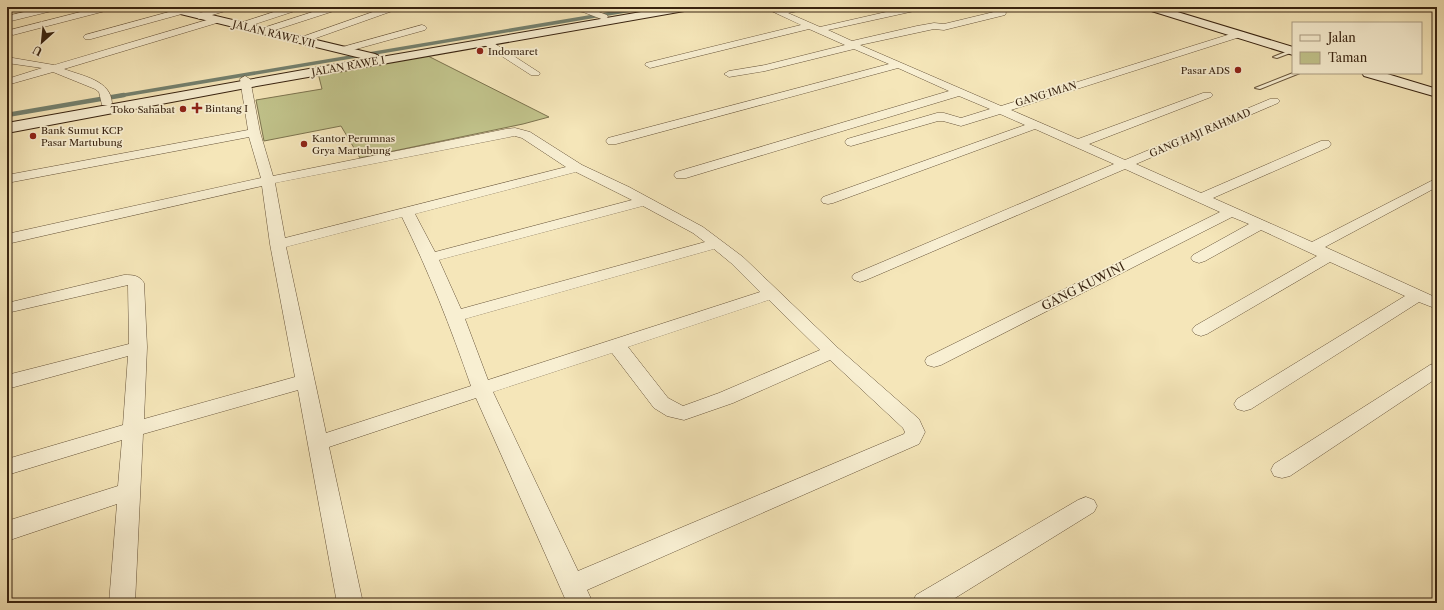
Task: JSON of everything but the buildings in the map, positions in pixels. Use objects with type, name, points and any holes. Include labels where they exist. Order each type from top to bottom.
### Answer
[{"type":"main road","name":"JALAN RAWE I","points":[[7,128],[368,57],[662,7]]},
{"type":"main road","name":"JALAN RAWE I","points":[[368,57],[486,42],[690,7]]},
{"type":"main road","points":[[1149,7],[1292,51]]},
{"type":"main road","name":"JALAN RAWE VII","points":[[172,8],[198,11],[217,20],[368,57]]},
{"type":"main road","points":[[1372,74],[1437,93]]},
{"type":"main road","name":"JALAN RAWE I","points":[[7,120],[106,100],[245,82]]},
{"type":"street","points":[[7,19],[57,7]]},
{"type":"street","points":[[13,32],[110,7]]},
{"type":"street","points":[[198,11],[229,7]]},
{"type":"street","points":[[240,26],[298,7]]},
{"type":"street","points":[[264,31],[337,7]]},
{"type":"street","points":[[302,40],[395,7]]},
{"type":"street","points":[[567,7],[585,10],[604,17]]},
{"type":"street","points":[[773,10],[806,7]]},
{"type":"street","points":[[650,65],[814,28],[919,7]]},
{"type":"street","points":[[88,37],[172,8]]},
{"type":"street","points":[[773,10],[1202,198],[1437,304]]},
{"type":"street","points":[[729,74],[765,68],[917,29],[934,26],[944,27],[1002,13]]},
{"type":"street","points":[[7,82],[217,20]]},
{"type":"street","points":[[342,50],[422,28]]},
{"type":"street","name":"GANG IMAN","points":[[851,142],[937,117],[944,117],[961,122],[998,109],[1240,34]]},
{"type":"street","points":[[486,42],[535,73]]},
{"type":"street","points":[[7,60],[40,64],[56,68],[102,88],[106,100]]},
{"type":"street","points":[[612,141],[899,65]]},
{"type":"street","points":[[245,82],[254,132],[268,181],[278,244],[350,603]]},
{"type":"street","points":[[681,175],[959,92]]},
{"type":"street","points":[[1077,144],[1207,95]]},
{"type":"street","name":"GANG HAJI RAHMAD","points":[[860,277],[1274,101]]},
{"type":"street","points":[[828,200],[1036,125]]},
{"type":"street","points":[[7,179],[254,132]]},
{"type":"street","points":[[7,239],[268,181],[515,132],[526,135],[577,168],[645,201],[698,230],[737,260],[832,352],[912,424],[915,432],[912,439],[572,585]]},
{"type":"street","points":[[1202,198],[1325,144]]},
{"type":"street","points":[[278,244],[577,168]]},
{"type":"street","points":[[1312,248],[1437,182]]},
{"type":"street","points":[[430,258],[645,201]]},
{"type":"street","points":[[406,211],[430,258],[455,316],[482,389],[580,603]]},
{"type":"street","name":"GANG KUWINI","points":[[934,361],[1232,212]]},
{"type":"street","points":[[1199,258],[1260,224]]},
{"type":"street","points":[[455,316],[716,244]]},
{"type":"street","points":[[1201,330],[1330,255]]},
{"type":"street","points":[[7,308],[124,280],[132,280],[136,283],[138,347],[122,603]]},
{"type":"street","points":[[318,443],[617,346],[771,294]]},
{"type":"street","points":[[1244,404],[1418,295]]},
{"type":"street","points":[[617,346],[661,403],[674,411],[684,413],[712,404],[832,352]]},
{"type":"street","points":[[7,382],[138,347]]},
{"type":"street","points":[[1282,470],[1437,369]]},
{"type":"street","points":[[7,467],[133,429],[305,381]]},
{"type":"street","points":[[7,531],[129,491]]},
{"type":"street","points":[[925,603],[1086,506]]},
{"type":"lane","points":[[1275,56],[1292,51]]},
{"type":"lane","points":[[1258,88],[1295,74]]},
{"type":"green space","points":[[428,56],[549,117],[523,124],[360,158],[341,126],[264,141],[256,100],[322,89],[318,73]]},
{"type":"waterway","points":[[118,96],[649,7]]},
{"type":"waterway","points":[[7,115],[124,95]]},
{"type":"place","name":"Indomaret","points":[[480,51]]},
{"type":"place","name":"Pasar ADS","points":[[1238,70]]},
{"type":"place","name":"Bintang I","points":[[197,108]]},
{"type":"place","name":"Toko Sahabat","points":[[183,109]]},
{"type":"place","name":"Bank Sumut KCP Pasar Martubung","points":[[33,136]]},
{"type":"place","name":"Kantor Perumnas Grya Martubung","points":[[304,144]]}]
